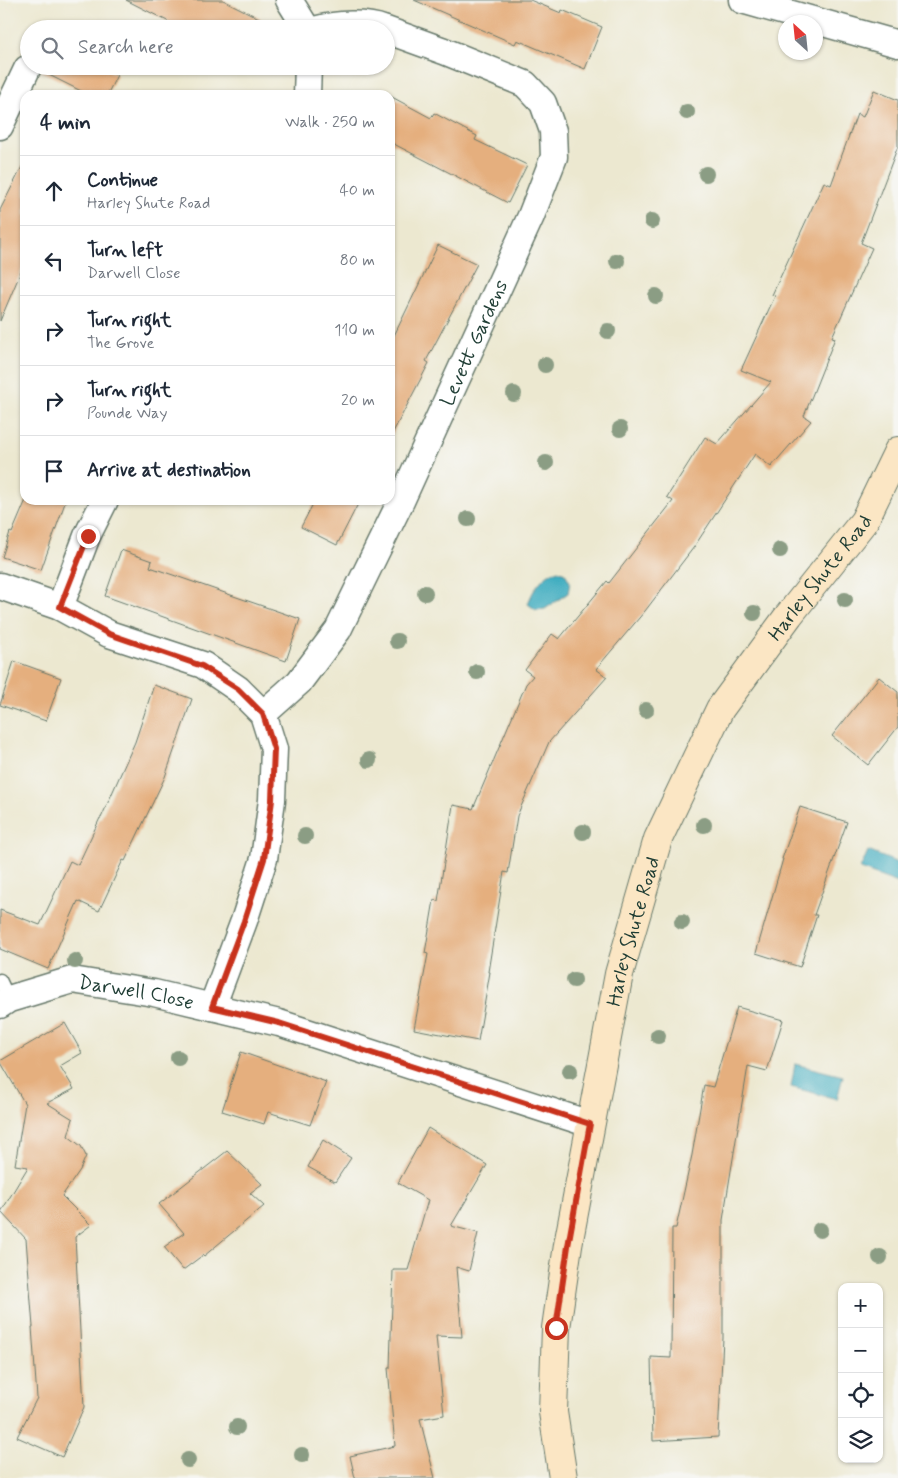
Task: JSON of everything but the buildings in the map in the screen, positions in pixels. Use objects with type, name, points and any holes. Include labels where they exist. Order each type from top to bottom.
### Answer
[{"type":"main road","name":"Harley Shute Road","points":[[563,1478],[553,1412],[556,1328],[568,1246],[619,974],[658,839],[720,709],[789,615],[864,521],[898,451]]},
{"type":"street","points":[[289,0],[301,20]]},
{"type":"street","points":[[742,0],[898,44]]},
{"type":"street","name":"Levett Gardens","points":[[263,714],[299,682],[338,630],[401,501],[515,252],[554,157],[553,131],[543,103],[525,84],[395,33]]},
{"type":"street","points":[[0,126],[24,75]]},
{"type":"street","points":[[307,90],[308,75]]},
{"type":"street","points":[[60,607],[88,536],[103,505]]},
{"type":"street","points":[[0,586],[60,607],[109,634],[202,666],[238,689],[263,714],[274,749],[272,800],[264,859],[244,921],[212,1007]]},
{"type":"street","name":"Darwell Close","points":[[3,995],[72,980],[154,993],[279,1023],[590,1124]]},
{"type":"water","points":[[558,570],[565,573],[570,582],[568,593],[545,609],[536,610],[528,604],[533,593],[543,579]]},
{"type":"water","points":[[868,851],[898,863],[898,883],[860,869]]},
{"type":"water","points":[[795,1064],[843,1076],[837,1099],[791,1087]]},
{"type":"route","points":[[88,536],[60,607],[109,634],[202,666],[238,689],[263,714],[274,749],[272,800],[264,859],[244,921],[212,1007],[279,1023],[590,1124],[568,1246],[556,1328]]}]
